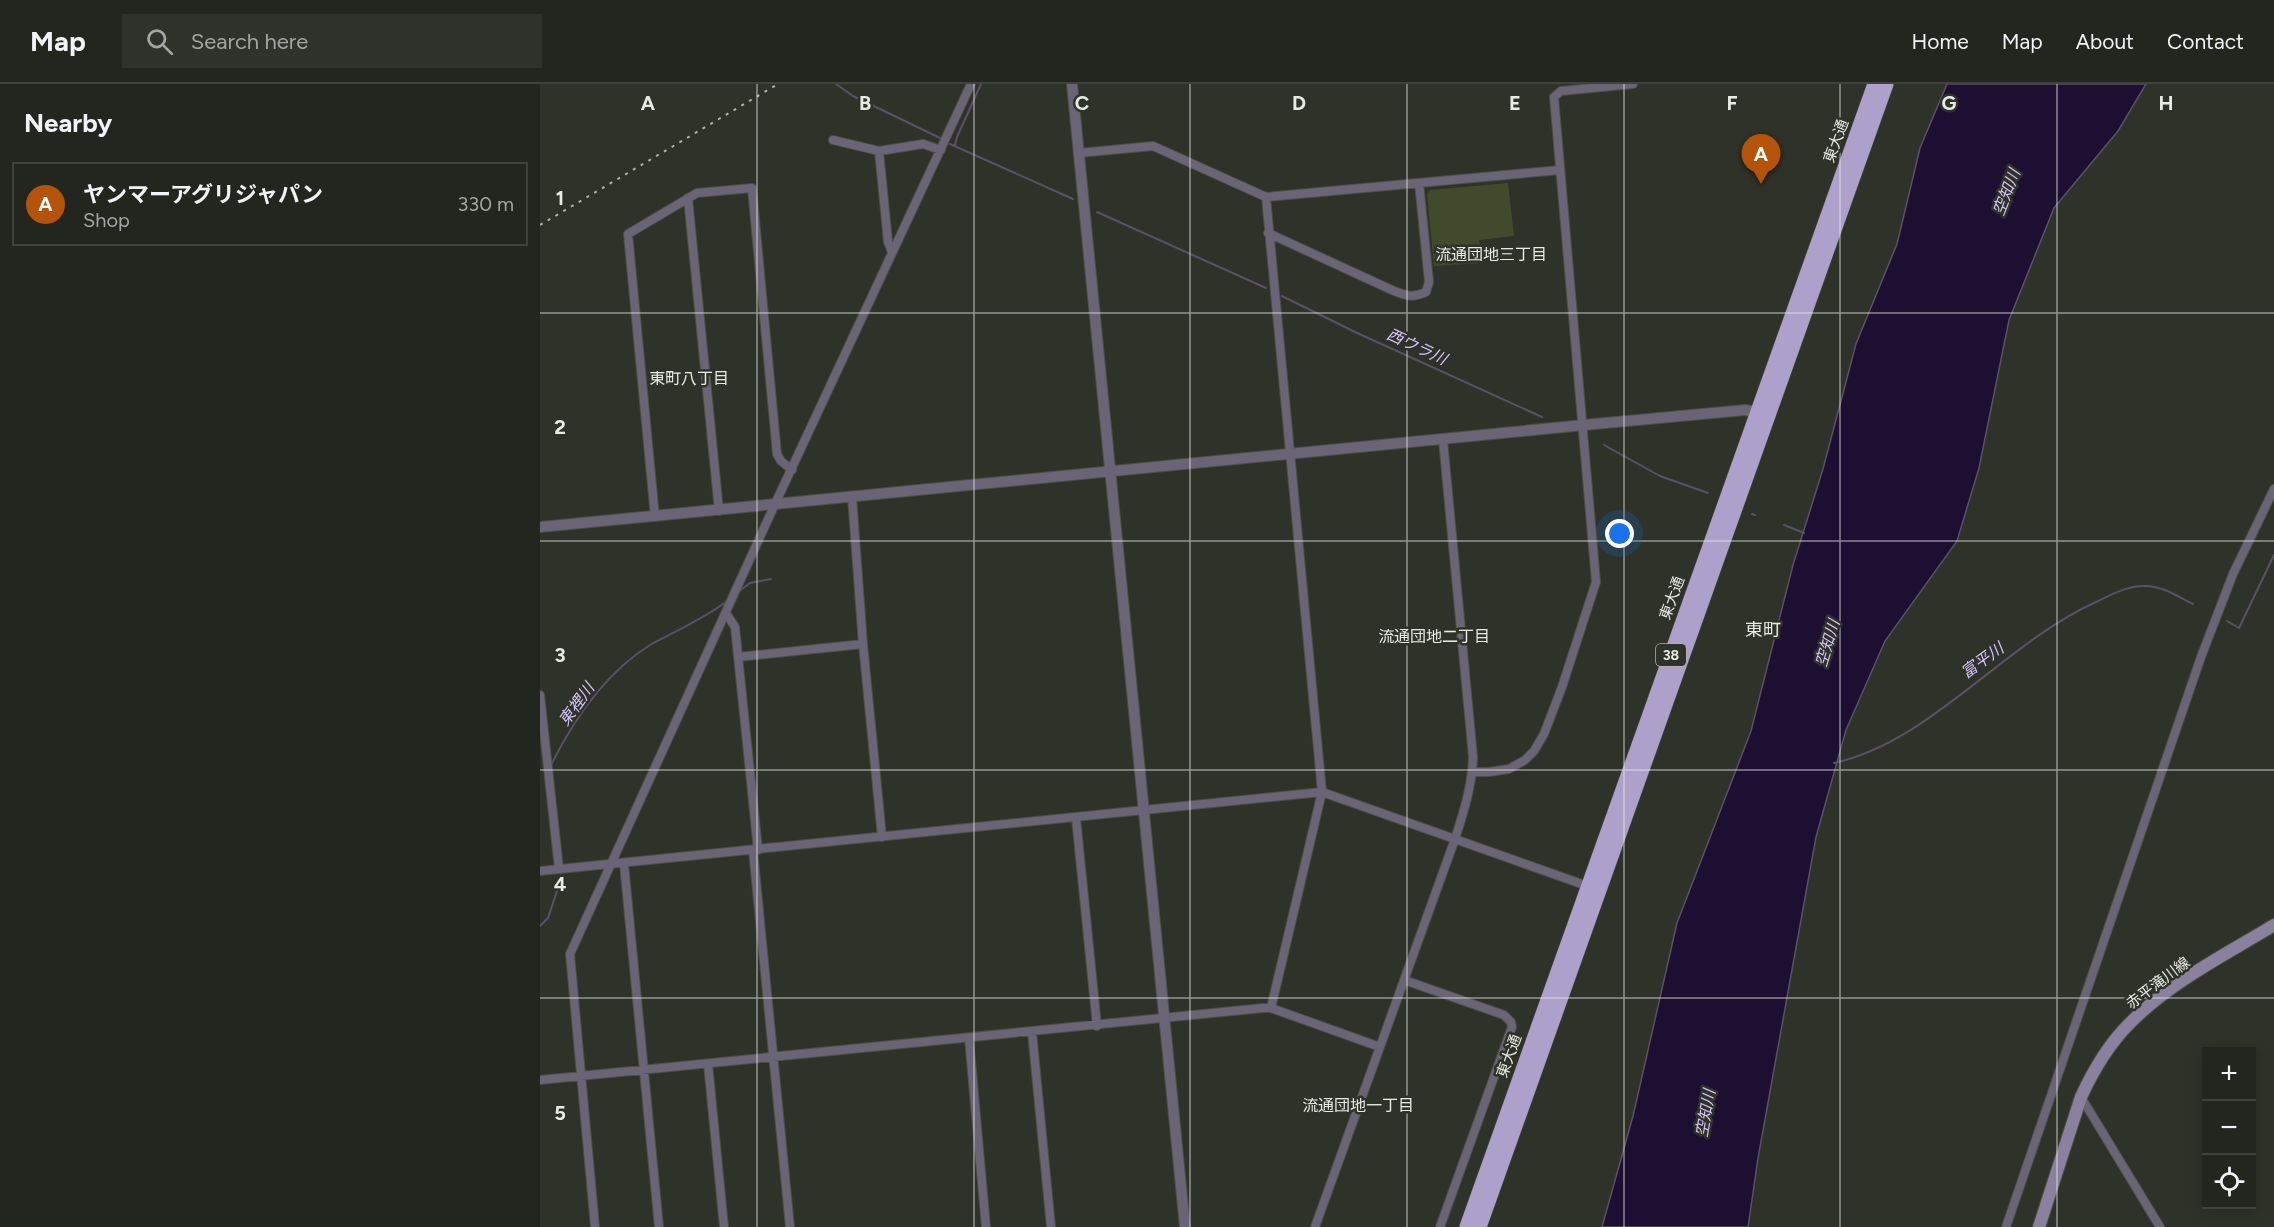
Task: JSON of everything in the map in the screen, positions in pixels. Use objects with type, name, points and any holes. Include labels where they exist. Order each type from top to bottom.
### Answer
[{"type":"highway","name":"東大通","points":[[1479,1227],[1594,888],[1763,413],[1875,84]]},
{"type":"highway","name":"東大通","points":[[1763,413],[1886,84]]},
{"type":"highway","name":"東大通","points":[[1467,1227],[1594,888]]},
{"type":"main road","name":"赤平滝川線","points":[[2039,1227],[2081,1097],[2114,1041],[2145,1010],[2195,973],[2274,925]]},
{"type":"street","points":[[595,1227],[570,954],[775,504],[971,84]]},
{"type":"street","points":[[1072,84],[1185,1227]]},
{"type":"street","points":[[1473,772],[1509,769],[1525,760],[1533,751],[1544,734],[1596,582],[1554,97],[1562,91],[1633,84]]},
{"type":"street","points":[[833,140],[879,151],[923,144],[941,150]]},
{"type":"street","points":[[1079,153],[1153,146],[1266,197],[1560,170]]},
{"type":"street","points":[[879,151],[888,242],[892,252]]},
{"type":"street","points":[[1268,232],[1394,291],[1409,297],[1419,295],[1426,292],[1429,282],[1419,183]]},
{"type":"street","points":[[655,517],[628,234],[697,193],[752,188],[777,454],[781,461],[792,470]]},
{"type":"street","points":[[1266,197],[1322,792],[1271,1008]]},
{"type":"street","points":[[688,198],[719,511]]},
{"type":"street","points":[[540,527],[1584,425],[1763,413]]},
{"type":"street","points":[[1315,1227],[1455,839],[1468,801],[1473,772],[1443,440]]},
{"type":"street","points":[[2006,1227],[2201,657],[2233,574],[2274,489]]},
{"type":"street","points":[[852,497],[863,644],[882,837]]},
{"type":"street","points":[[726,613],[735,627],[790,1227]]},
{"type":"street","points":[[738,657],[863,644]]},
{"type":"street","points":[[540,695],[559,869]]},
{"type":"street","points":[[540,871],[1322,792],[1594,888]]},
{"type":"street","points":[[1076,818],[1097,1026]]},
{"type":"street","points":[[624,864],[659,1227]]},
{"type":"street","points":[[1404,980],[1504,1016],[1512,1026],[1440,1227]]},
{"type":"street","points":[[540,1080],[1271,1008],[1380,1047]]},
{"type":"street","points":[[1032,1032],[1051,1227]]},
{"type":"street","points":[[969,1038],[986,1227]]},
{"type":"street","points":[[708,1064],[724,1227]]},
{"type":"street","points":[[2081,1097],[2160,1227]]},
{"type":"green space","points":[[1508,183],[1514,236],[1479,240],[1484,263],[1434,266],[1427,195],[1430,190]]},
{"type":"water","name":"空知川","points":[[1947,84],[2146,84],[2118,131],[2054,208],[2009,320],[1979,468],[1957,541],[1885,641],[1846,730],[1816,837],[1758,1158],[1748,1227],[1602,1227],[1633,1116],[1677,923],[1751,731],[1793,565],[1823,469],[1856,344],[1897,244],[1920,148]]},
{"type":"waterway","name":"西ウラ川","points":[[836,84],[853,96],[940,138]]},
{"type":"waterway","points":[[955,145],[981,84]]},
{"type":"waterway","name":"西ウラ川","points":[[950,144],[1073,199]]},
{"type":"waterway","name":"西ウラ川","points":[[1097,212],[1266,288]]},
{"type":"waterway","name":"西ウラ川","points":[[1282,296],[1355,332],[1542,417]]},
{"type":"waterway","name":"西ウラ川","points":[[1604,445],[1660,476],[1708,493]]},
{"type":"waterway","name":"西ウラ川","points":[[1784,525],[1804,533]]},
{"type":"waterway","name":"富平川","points":[[2227,621],[2239,628],[2274,555]]},
{"type":"waterway","name":"東裡川","points":[[738,592],[750,583],[771,579]]},
{"type":"waterway","name":"富平川","points":[[1834,763],[1870,751],[1903,734],[2062,620],[2113,594],[2137,586],[2150,586],[2169,592],[2193,604]]},
{"type":"waterway","name":"東裡川","points":[[551,765],[592,698],[619,669],[650,645],[727,601]]},
{"type":"waterway","name":"東裡川","points":[[540,926],[548,918],[561,873]]},
{"type":"railway","points":[[540,225],[778,84]]},
{"type":"place","name":"ヤンマーアグリジャパン","points":[[1761,184]]},
{"type":"district","name":"流通団地三丁目","points":[[1491,254]]},
{"type":"district","name":"東町八丁目","points":[[689,378]]},
{"type":"district","name":"東町","points":[[1763,630]]},
{"type":"district","name":"流通団地二丁目","points":[[1434,636]]},
{"type":"district","name":"流通団地一丁目","points":[[1358,1105]]}]
